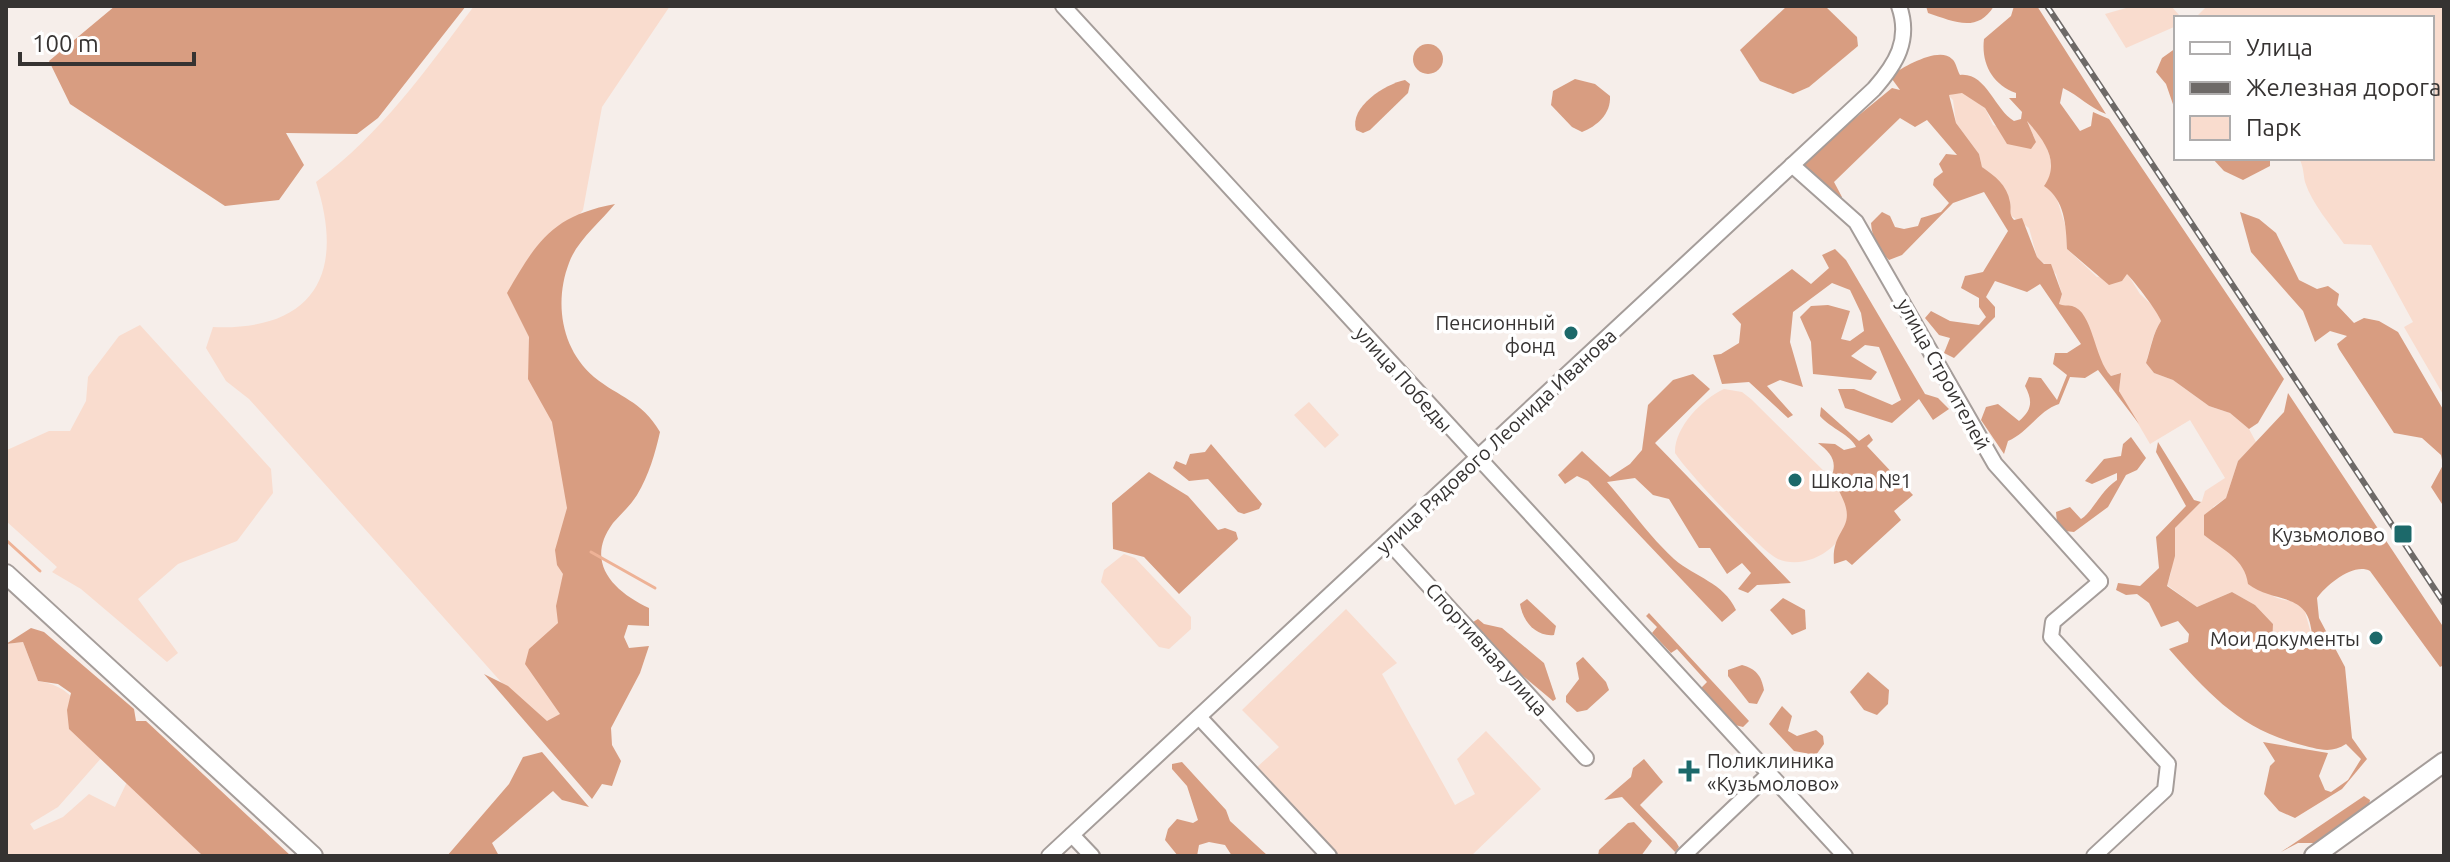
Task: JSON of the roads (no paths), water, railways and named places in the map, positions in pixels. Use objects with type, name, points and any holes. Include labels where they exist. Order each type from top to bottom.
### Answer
[{"type":"main road","points":[[6,574],[313,856]]},
{"type":"main road","points":[[2314,856],[2442,769]]},
{"type":"street","name":"улица Победы","points":[[1063,6],[1476,459],[1845,856]]},
{"type":"street","name":"улица Рядового Леонида Иванова","points":[[1049,856],[1792,165],[1892,68],[1905,24],[1899,6]]},
{"type":"street","name":"улица Строителей","points":[[1792,165],[1856,222],[1995,464],[2100,581],[2053,622],[2049,632],[2054,642],[2168,764],[2165,790],[2094,856]]},
{"type":"street","name":"Спортивная улица","points":[[1388,541],[1586,758]]},
{"type":"street","points":[[1199,717],[1329,856]]},
{"type":"street","points":[[1683,856],[1769,774]]},
{"type":"street","points":[[1072,835],[1092,856]]},
{"type":"waterway","points":[[6,540],[40,571]]},
{"type":"waterway","points":[[591,552],[655,588]]},
{"type":"railway","points":[[2047,6],[2444,603]]},
{"type":"place","name":"Пенсионный фонд","points":[[1571,333]]},
{"type":"place","name":"Школа №1","points":[[1795,480]]},
{"type":"place","name":"Кузьмолово","points":[[2403,534]]},
{"type":"place","name":"Мои документы","points":[[2376,638]]},
{"type":"place","name":"Поликлиника «Кузьмолово»","points":[[1689,771]]}]
